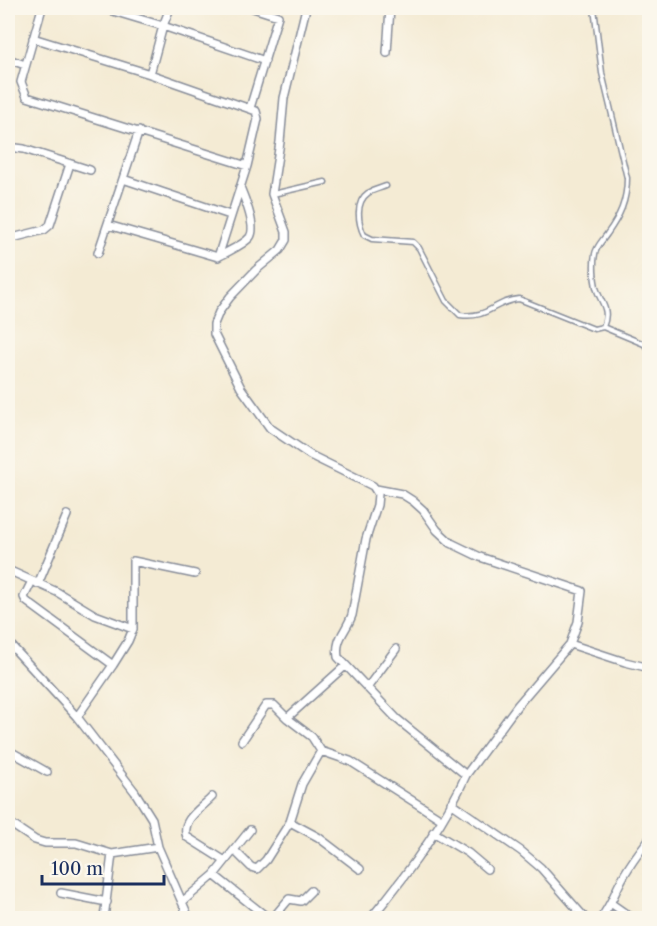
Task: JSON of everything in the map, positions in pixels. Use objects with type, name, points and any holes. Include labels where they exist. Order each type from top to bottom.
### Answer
[{"type":"street","points":[[42,8],[21,82],[27,97],[247,166]]},
{"type":"street","points":[[103,8],[265,61]]},
{"type":"street","points":[[150,74],[170,8]]},
{"type":"street","points":[[250,108],[278,16],[253,8]]},
{"type":"street","points":[[306,8],[284,98],[272,194],[286,232],[284,245],[256,270],[219,312],[214,324],[216,341],[241,388],[270,428],[310,455],[376,489],[377,505],[366,539],[352,615],[348,627],[338,639],[338,657],[397,719],[466,775]]},
{"type":"street","points":[[387,53],[390,8]]},
{"type":"street","points":[[33,38],[150,74],[256,111],[258,119],[247,166],[218,257]]},
{"type":"street","points":[[8,59],[25,65]]},
{"type":"street","points":[[98,253],[139,132]]},
{"type":"street","points":[[8,147],[24,149],[90,170]]},
{"type":"street","points":[[8,238],[44,230],[50,225],[70,164]]},
{"type":"street","points":[[123,179],[230,215]]},
{"type":"street","points":[[8,182],[8,187]]},
{"type":"street","points":[[108,225],[218,257],[242,243],[252,233],[253,226],[240,187]]},
{"type":"street","points":[[371,918],[398,885],[451,803],[466,775],[517,706],[570,644],[578,622],[582,591],[480,557],[451,543],[413,501],[402,494],[376,489]]},
{"type":"street","points":[[67,515],[35,582],[24,597],[26,602],[113,664]]},
{"type":"street","points":[[77,717],[128,641],[133,629],[133,561],[195,574]]},
{"type":"street","points":[[8,570],[57,592],[95,615],[133,629]]},
{"type":"street","points":[[8,642],[77,717],[135,792],[152,819],[158,847],[189,918]]},
{"type":"street","points":[[570,644],[650,668]]},
{"type":"street","points":[[367,688],[396,650]]},
{"type":"street","points":[[287,718],[345,666]]},
{"type":"street","points":[[242,741],[266,705],[274,705],[312,737],[321,750],[350,761],[441,819]]},
{"type":"street","points":[[8,750],[47,772]]},
{"type":"street","points":[[234,850],[251,867],[257,869],[266,860],[290,822],[302,784],[321,750]]},
{"type":"street","points":[[212,796],[192,816],[185,831],[187,837],[225,861]]},
{"type":"street","points":[[451,803],[542,868],[585,918]]},
{"type":"street","points":[[8,822],[35,840],[45,843],[76,843],[112,854],[158,847]]},
{"type":"street","points":[[290,822],[318,837],[360,869]]},
{"type":"street","points":[[182,902],[214,875],[250,830]]},
{"type":"street","points":[[433,832],[468,853],[487,869]]},
{"type":"street","points":[[601,918],[612,904],[634,858],[650,838]]},
{"type":"street","points":[[104,918],[112,854]]},
{"type":"street","points":[[214,875],[268,918]]},
{"type":"street","points":[[273,918],[286,901],[292,899],[301,901],[311,891]]},
{"type":"street","points":[[61,893],[107,902]]},
{"type":"street","points":[[612,904],[632,918]]},
{"type":"lane","points":[[594,8],[602,73],[627,178],[624,207],[594,256],[596,288],[606,310],[603,327]]},
{"type":"lane","points":[[272,194],[325,182]]},
{"type":"lane","points":[[386,186],[366,194],[360,205],[359,216],[364,235],[372,240],[413,242],[419,248],[446,301],[460,315],[484,314],[510,299],[519,298],[594,329],[603,327],[644,344],[650,350]]}]
